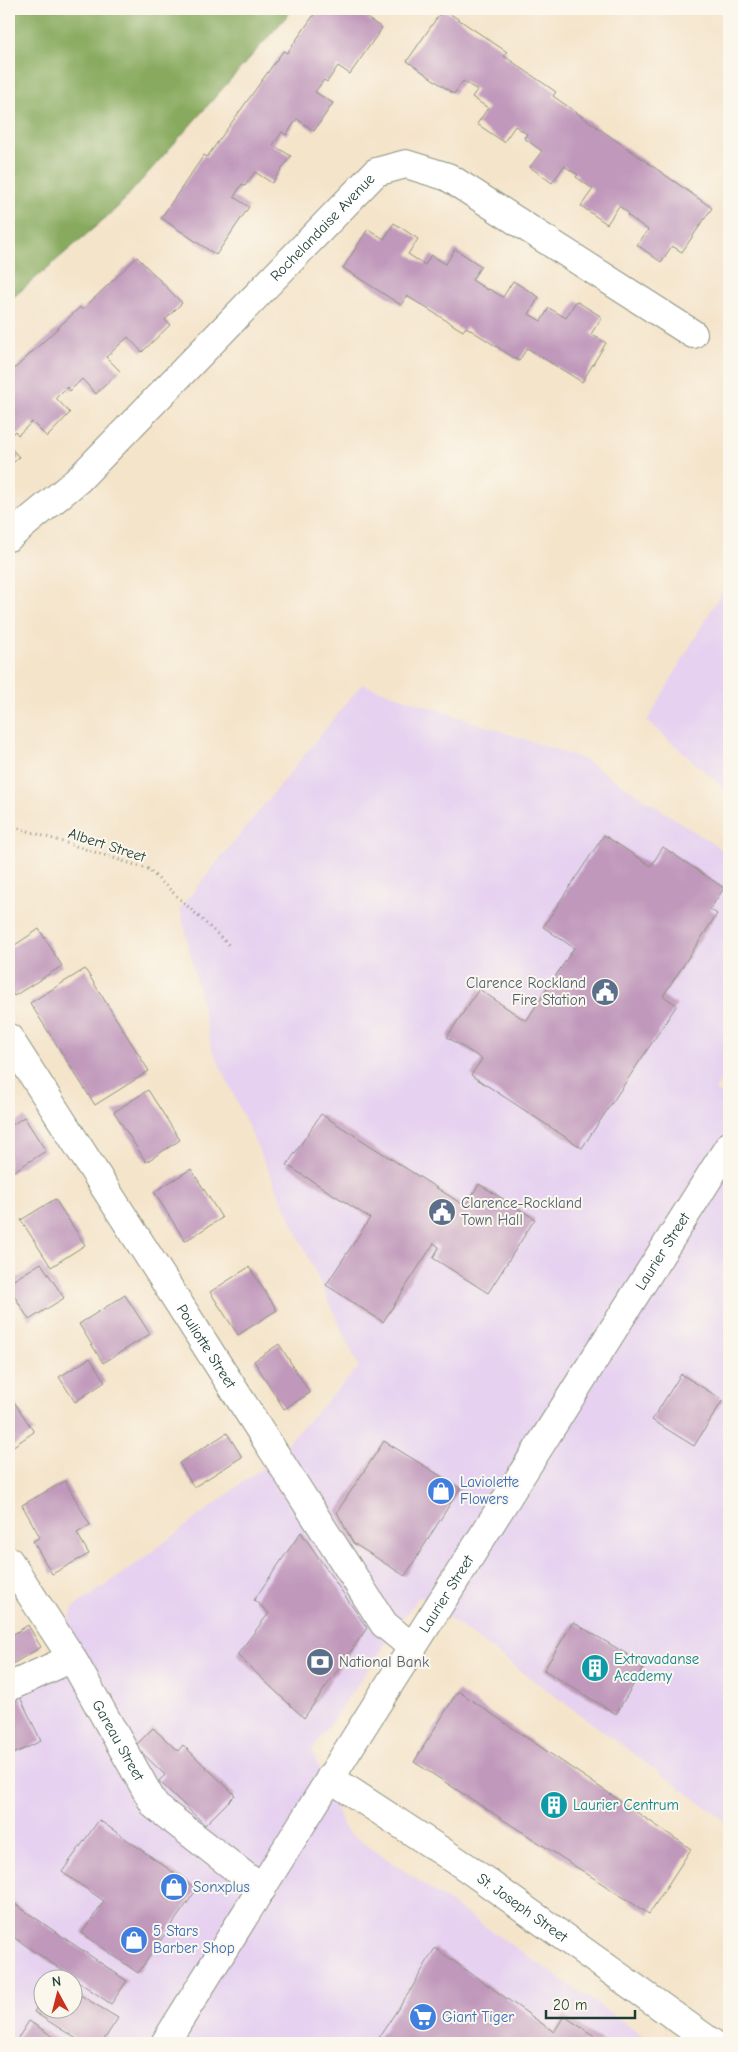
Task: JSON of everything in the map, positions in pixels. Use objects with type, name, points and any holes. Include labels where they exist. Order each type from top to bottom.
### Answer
[{"type":"street","name":"Rochelandaise Avenue","points":[[9,537],[78,480],[376,172],[406,164],[448,176],[693,334]]},
{"type":"street","name":"Pouliotte Street","points":[[9,1038],[384,1624],[412,1647]]},
{"type":"street","name":"Laurier Street","points":[[165,2043],[412,1647],[729,1146]]},
{"type":"street","name":"Gareau Street","points":[[9,1561],[72,1658],[155,1806],[262,1889]]},
{"type":"street","points":[[9,1687],[72,1658]]},
{"type":"street","name":"St. Joseph Street","points":[[330,1778],[463,1865],[712,2043]]},
{"type":"path","name":"Albert Street","points":[[9,825],[148,869],[231,947]]},
{"type":"shaded area","points":[[729,579],[729,793],[647,721]]},
{"type":"shaded area","points":[[362,684],[583,759],[729,854],[729,1067],[715,1090],[729,1098],[729,1824],[419,1596],[312,1750],[345,1830],[654,2043],[9,2043],[9,1693],[43,1676],[74,1607],[136,1564],[266,1465],[359,1367],[211,1046],[180,908]]},
{"type":"green space","points":[[9,9],[293,9],[117,208],[9,301]]},
{"type":"building","points":[[318,9],[353,9],[382,28],[350,74],[338,66],[327,82],[324,80],[315,92],[333,103],[314,131],[297,119],[286,135],[282,132],[273,145],[291,156],[272,183],[255,172],[245,186],[242,184],[234,197],[249,207],[216,255],[161,218],[204,155],[207,157],[283,51],[287,53]]},
{"type":"building","points":[[443,9],[507,52],[504,56],[556,92],[553,96],[712,208],[682,252],[672,246],[661,262],[637,245],[648,230],[627,215],[628,213],[619,206],[607,224],[581,206],[593,189],[576,177],[578,175],[564,166],[552,183],[530,167],[542,151],[524,138],[527,134],[515,126],[504,142],[477,124],[488,108],[472,97],[477,90],[463,81],[454,94],[407,61]]},
{"type":"building","points":[[394,223],[418,239],[408,254],[425,265],[431,255],[446,264],[455,249],[481,266],[472,280],[488,290],[503,297],[513,281],[539,297],[529,314],[541,321],[549,308],[566,318],[576,301],[602,317],[591,334],[606,343],[582,382],[527,348],[519,361],[466,327],[463,331],[407,296],[401,305],[343,268],[368,229],[384,239]]},
{"type":"building","points":[[137,257],[182,303],[165,320],[170,325],[142,352],[128,337],[106,357],[120,371],[96,394],[82,379],[70,391],[67,387],[56,398],[70,413],[47,437],[32,422],[18,435],[15,431],[9,437],[9,374],[80,307],[82,310]]},
{"type":"building","points":[[9,446],[19,457],[9,467]]},
{"type":"building","name":"Clarence Rockland Fire Station","points":[[604,835],[651,866],[663,847],[724,888],[710,909],[717,914],[663,996],[677,1005],[582,1148],[471,1075],[482,1059],[447,1037],[479,989],[526,1021],[574,948],[543,927]]},
{"type":"building","points":[[39,929],[62,966],[14,996],[9,988],[9,949]]},
{"type":"building","points":[[85,969],[149,1071],[95,1105],[30,1003]]},
{"type":"building","points":[[148,1090],[180,1140],[146,1162],[114,1112]]},
{"type":"building","name":"Clarence-Rockland Town Hall","points":[[321,1114],[465,1206],[479,1184],[535,1219],[488,1293],[433,1258],[439,1247],[434,1243],[383,1322],[326,1285],[370,1218],[287,1165]]},
{"type":"building","points":[[24,1117],[46,1151],[11,1173],[9,1169],[9,1127]]},
{"type":"building","points":[[191,1169],[222,1218],[185,1241],[154,1192]]},
{"type":"building","points":[[55,1199],[85,1245],[51,1267],[21,1220]]},
{"type":"building","points":[[41,1263],[64,1298],[29,1320],[9,1287],[9,1283]]},
{"type":"building","points":[[249,1267],[277,1310],[238,1335],[210,1292]]},
{"type":"building","points":[[125,1295],[150,1334],[103,1363],[79,1324]]},
{"type":"building","points":[[279,1344],[310,1393],[284,1409],[254,1361]]},
{"type":"building","points":[[90,1358],[105,1382],[75,1402],[59,1377]]},
{"type":"building","points":[[681,1374],[723,1400],[694,1446],[652,1420]]},
{"type":"building","points":[[9,1394],[34,1432],[9,1449]]},
{"type":"building","points":[[227,1433],[242,1457],[194,1487],[179,1463]]},
{"type":"building","points":[[384,1441],[460,1488],[405,1576],[353,1543],[337,1512]]},
{"type":"building","points":[[65,1481],[90,1525],[77,1533],[89,1554],[52,1574],[33,1541],[40,1537],[22,1505]]},
{"type":"building","points":[[301,1532],[367,1628],[304,1718],[237,1655],[269,1613],[254,1600]]},
{"type":"building","name":"Extravadanse Academy","points":[[573,1622],[645,1665],[616,1714],[544,1670]]},
{"type":"building","points":[[28,1625],[41,1647],[9,1666],[9,1637]]},
{"type":"building","name":"Laurier Centrum","points":[[458,1691],[691,1849],[649,1914],[414,1762]]},
{"type":"building","points":[[20,1697],[41,1741],[9,1756],[9,1702]]},
{"type":"building","points":[[153,1728],[178,1751],[183,1745],[235,1795],[205,1825],[159,1781],[165,1775],[135,1746]]},
{"type":"building","points":[[99,1820],[197,1889],[138,1973],[82,1933],[104,1901],[62,1872]]},
{"type":"building","points":[[12,1902],[127,1981],[111,2004],[82,1984],[82,1970],[61,1970],[9,1934],[9,1908]]},
{"type":"building","points":[[435,1948],[554,2032],[564,2016],[605,2043],[375,2043],[410,1991]]},
{"type":"building","points":[[82,1996],[118,2018],[102,2043],[83,2043],[47,2020],[82,2020]]},
{"type":"building","points":[[29,2021],[63,2043],[15,2043]]},
{"type":"place","name":"Clarence Rockland Fire Station","points":[[605,992]]},
{"type":"place","name":"Clarence-Rockland Town Hall","points":[[442,1212]]},
{"type":"place","name":"Laviolette Flowers","points":[[441,1491]]},
{"type":"place","name":"National Bank","points":[[320,1662]]},
{"type":"place","name":"Extravadanse Academy","points":[[595,1668]]},
{"type":"place","name":"Laurier Centrum","points":[[554,1805]]},
{"type":"place","name":"Sonxplus","points":[[174,1887]]},
{"type":"place","name":"5 Stars Barber Shop","points":[[134,1940]]},
{"type":"place","name":"Giant Tiger","points":[[423,2017]]}]
